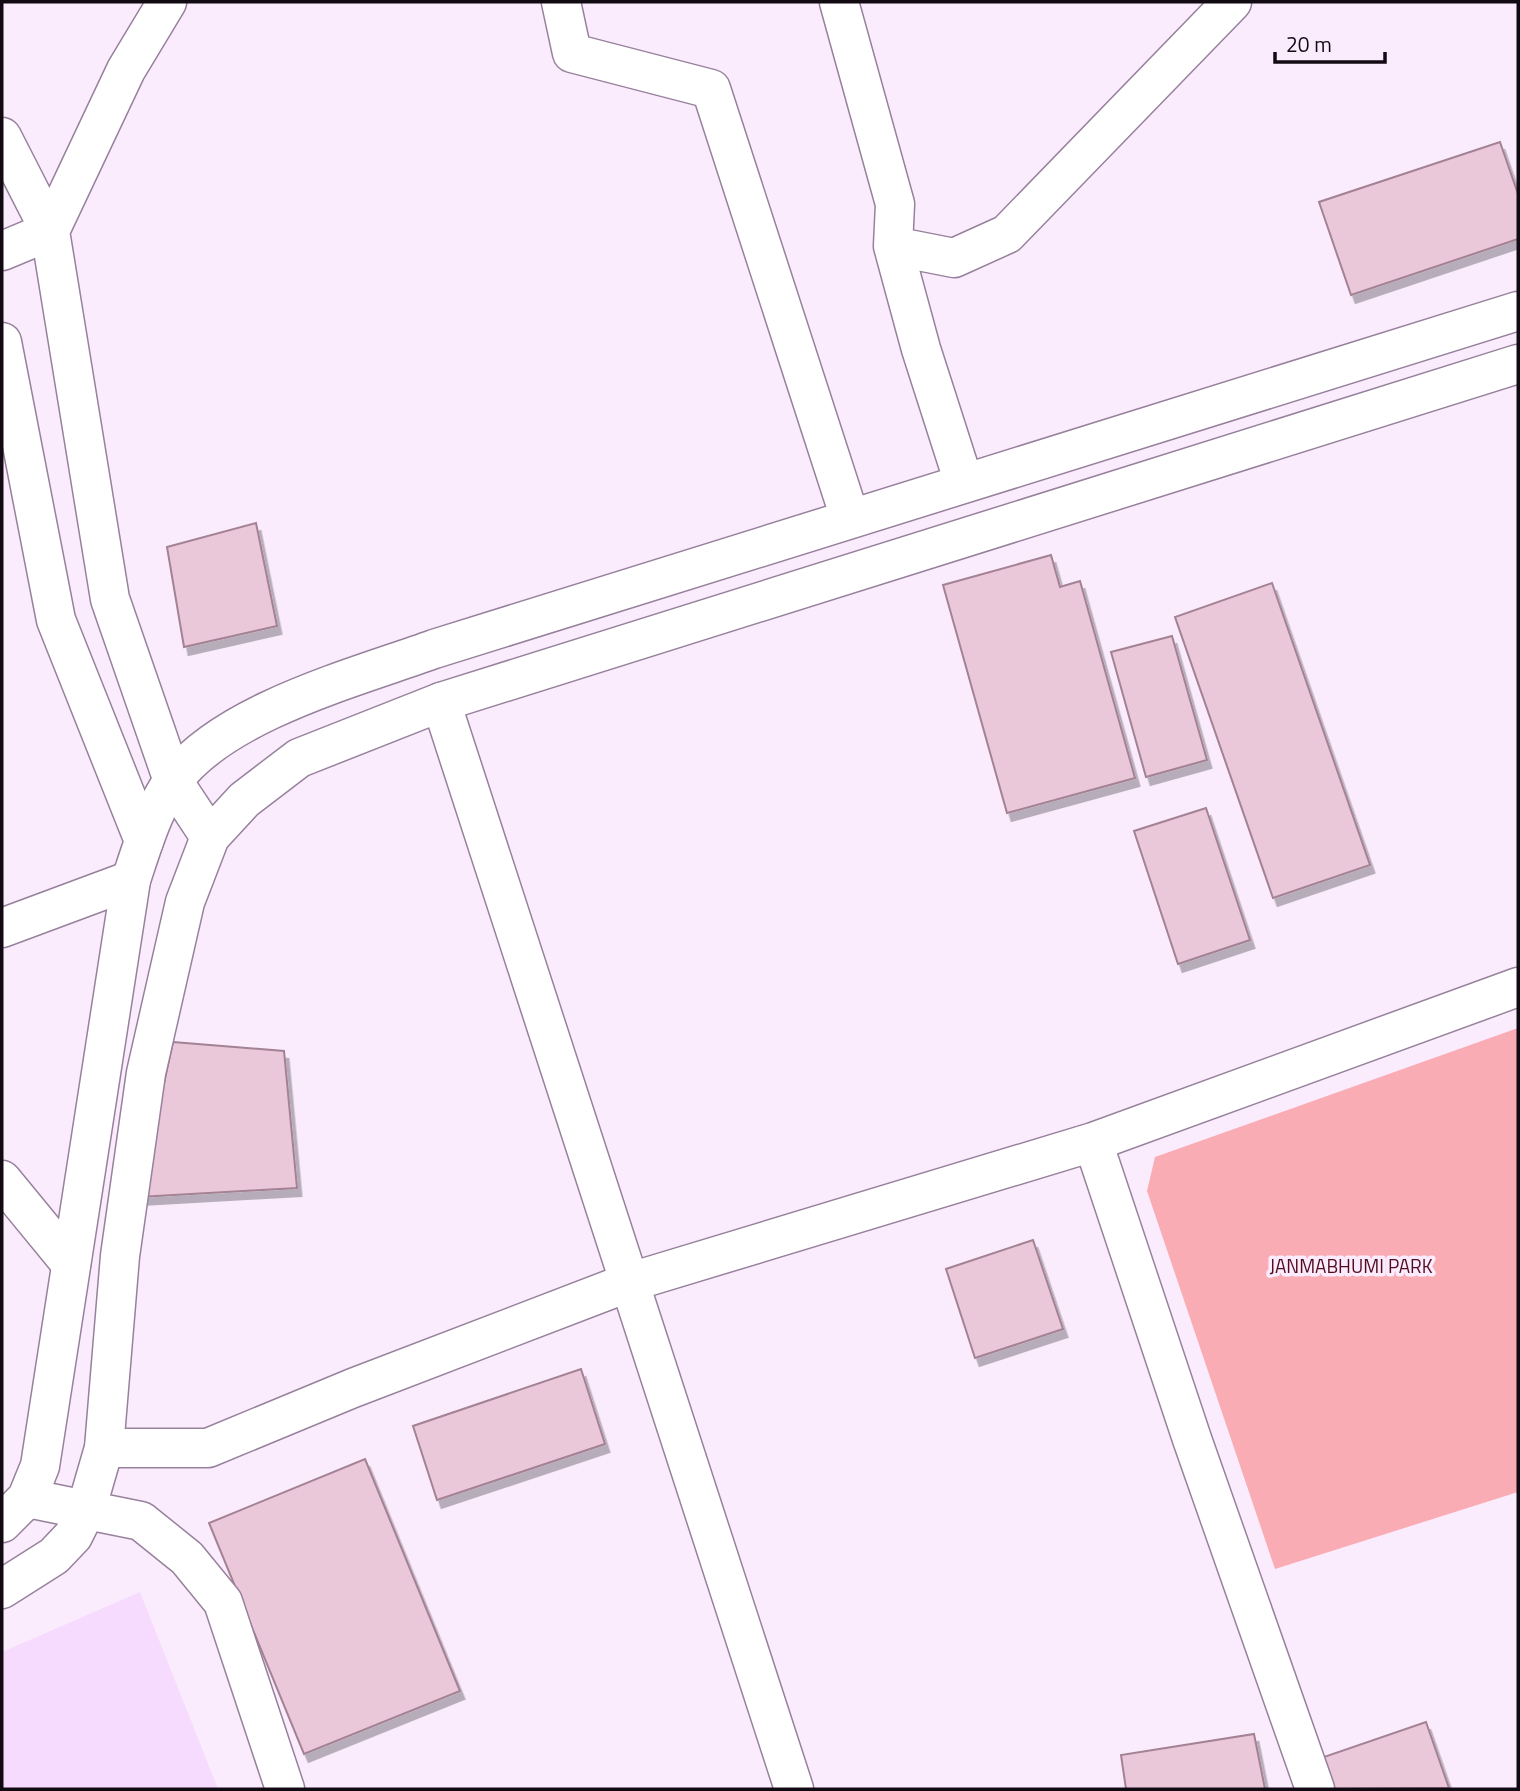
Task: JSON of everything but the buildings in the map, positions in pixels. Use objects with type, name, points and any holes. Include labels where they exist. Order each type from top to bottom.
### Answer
[{"type":"main road","points":[[2,251],[50,232],[126,70],[167,2]]},
{"type":"main road","points":[[561,2],[572,53],[711,89],[850,518]]},
{"type":"main road","points":[[839,2],[895,204],[893,246],[921,349],[964,483]]},
{"type":"main road","points":[[893,246],[954,258],[1007,234],[1232,2]]},
{"type":"main road","points":[[2,137],[50,232],[110,599],[173,781],[210,837]]},
{"type":"main road","points":[[14,1511],[40,1466],[131,880],[144,841],[173,781],[206,750],[263,711],[434,649],[1518,311]]},
{"type":"main road","points":[[2,342],[56,620],[144,841]]},
{"type":"main road","points":[[2,1589],[54,1556],[73,1536],[86,1510],[104,1448],[120,1256],[145,1073],[185,902],[210,837],[244,800],[299,758],[441,702],[1518,364]]},
{"type":"main road","points":[[441,702],[627,1283],[794,1789]]},
{"type":"main road","points":[[2,928],[131,880]]},
{"type":"main road","points":[[104,1448],[208,1448],[353,1388],[627,1283],[1093,1142],[1518,987]]},
{"type":"main road","points":[[1093,1142],[1192,1439],[1315,1789]]},
{"type":"main road","points":[[2,1181],[71,1264]]},
{"type":"main road","points":[[14,1511],[86,1510],[141,1521],[187,1558],[223,1602],[285,1789]]},
{"type":"shaded area","points":[[140,1592],[218,1789],[2,1789],[2,1652]]},
{"type":"green space","name":"JANMABHUMI PARK","points":[[1518,1028],[1518,1492],[1275,1569],[1147,1191],[1155,1157]]}]
